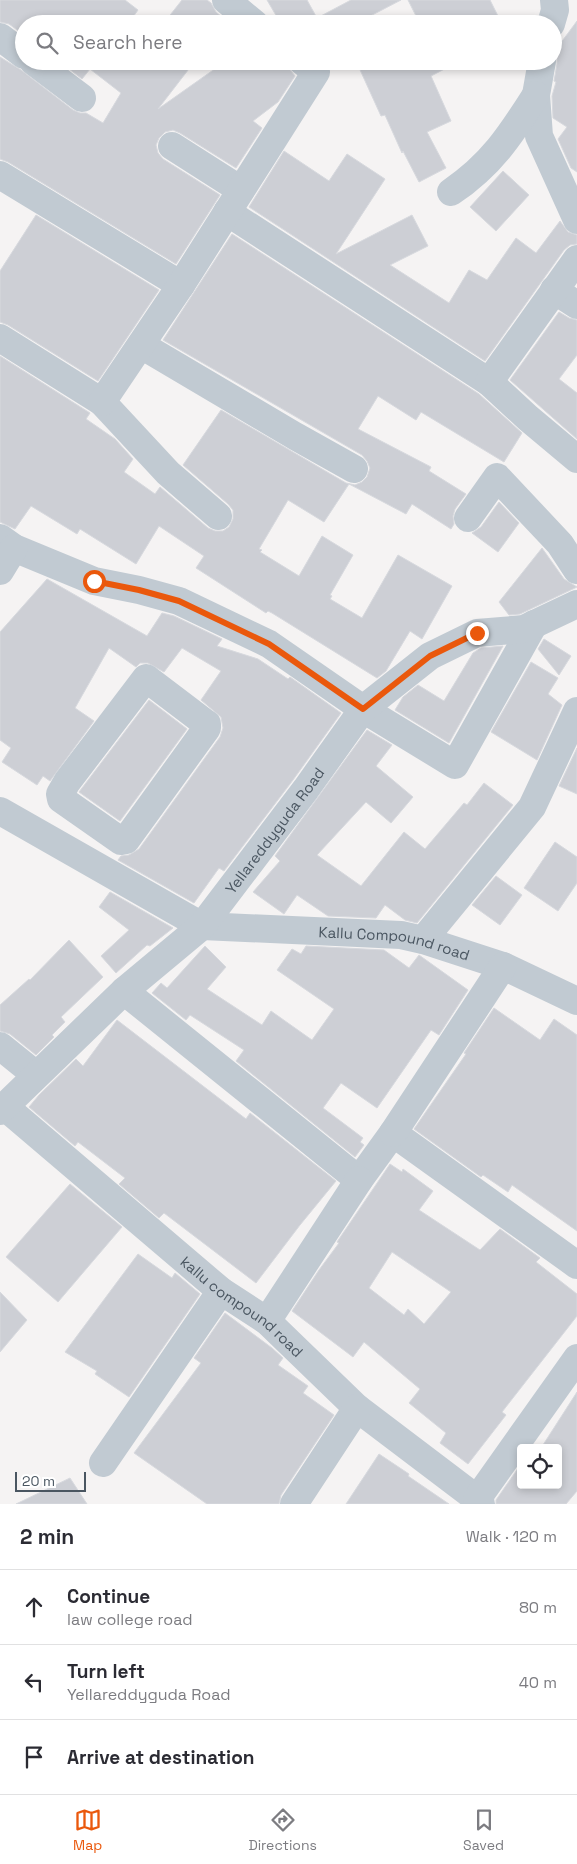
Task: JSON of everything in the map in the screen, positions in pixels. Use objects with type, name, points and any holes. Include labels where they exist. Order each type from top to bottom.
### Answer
[{"type":"street","points":[[226,0],[244,15]]},
{"type":"street","points":[[0,37],[15,48]]},
{"type":"street","points":[[45,70],[82,98]]},
{"type":"street","points":[[102,402],[234,201],[316,72],[313,70]]},
{"type":"street","points":[[540,70],[536,95],[539,136],[577,220]]},
{"type":"street","points":[[451,192],[470,179],[488,162],[517,125],[536,95]]},
{"type":"street","points":[[172,146],[234,201],[489,382],[577,459]]},
{"type":"street","points":[[0,175],[180,285]]},
{"type":"street","points":[[489,382],[577,259]]},
{"type":"street","points":[[554,290],[577,305]]},
{"type":"street","points":[[0,338],[102,402],[168,473],[218,516]]},
{"type":"street","points":[[141,345],[354,469]]},
{"type":"street","points":[[468,518],[497,477],[560,544],[577,570]]},
{"type":"street","points":[[0,571],[7,543],[94,581],[139,590],[179,601],[269,644],[363,709],[455,765],[534,624]]},
{"type":"street","name":"Yellareddyguda Road","points":[[2,1109],[124,990],[202,926],[306,789],[363,709],[430,656],[477,633],[524,628],[577,604]]},
{"type":"street","points":[[146,678],[207,724],[207,728],[126,840],[119,840],[111,835],[61,799],[60,792],[146,678]]},
{"type":"street","points":[[423,940],[532,807],[577,710]]},
{"type":"street","points":[[0,811],[202,926]]},
{"type":"street","points":[[59,844],[80,812]]},
{"type":"street","points":[[94,864],[111,835]]},
{"type":"street","name":"Kallu Compound road","points":[[202,926],[401,935],[423,940],[503,966],[577,1001]]},
{"type":"street","points":[[266,1321],[503,966]]},
{"type":"street","points":[[124,990],[359,1180]]},
{"type":"street","points":[[0,1046],[36,1075]]},
{"type":"street","name":"kallu compound road","points":[[2,1109],[221,1291],[266,1321],[357,1408],[479,1502]]},
{"type":"street","points":[[393,1133],[577,1265]]},
{"type":"street","points":[[102,1463],[221,1291]]},
{"type":"street","points":[[479,1502],[577,1358]]},
{"type":"street","points":[[294,1504],[357,1408]]},
{"type":"building","points":[[0,0],[125,0],[138,10],[134,15],[15,15],[15,28],[9,24],[0,22]]},
{"type":"building","points":[[182,0],[207,0],[220,15],[170,15]]},
{"type":"building","points":[[267,0],[307,0],[315,15],[276,15]]},
{"type":"building","points":[[351,0],[401,0],[372,15],[323,15]]},
{"type":"building","points":[[408,0],[490,0],[498,15],[416,15]]},
{"type":"building","points":[[577,21],[577,172],[571,168],[558,139],[567,127],[553,118],[552,96],[556,82],[554,81],[556,70],[562,70],[562,41]]},
{"type":"building","points":[[0,57],[15,66],[15,70],[21,70],[73,110],[86,113],[103,123],[121,93],[91,70],[188,70],[158,109],[213,70],[290,70],[295,76],[278,102],[253,121],[262,128],[236,168],[173,130],[165,132],[159,138],[156,145],[158,153],[163,159],[220,195],[176,264],[8,162],[0,159]]},
{"type":"building","points":[[70,70],[89,70],[82,79]]},
{"type":"building","points":[[360,70],[443,70],[431,76],[451,121],[427,132],[446,168],[419,182],[403,151],[402,153],[385,115],[381,116]]},
{"type":"building","points":[[284,151],[329,181],[347,154],[385,179],[336,254],[412,215],[428,246],[390,265],[449,303],[469,270],[487,280],[516,238],[536,253],[560,221],[568,232],[577,235],[577,244],[570,245],[564,250],[485,361],[249,207]]},
{"type":"building","points":[[503,171],[529,195],[496,231],[470,207]]},
{"type":"building","points":[[36,215],[159,290],[98,381],[8,325],[0,322],[0,271]]},
{"type":"building","points":[[232,234],[479,394],[522,433],[504,462],[421,412],[416,420],[378,396],[358,429],[431,467],[429,471],[466,494],[455,509],[453,516],[454,524],[451,529],[412,504],[406,514],[349,484],[324,522],[288,500],[259,549],[262,550],[260,552],[299,576],[322,536],[353,555],[330,595],[332,596],[330,599],[362,618],[398,555],[452,586],[422,639],[410,631],[386,671],[377,678],[272,613],[268,611],[266,613],[196,568],[204,556],[159,526],[136,564],[80,529],[77,534],[31,506],[15,529],[0,522],[0,356],[90,413],[86,419],[115,439],[133,459],[124,472],[155,494],[160,487],[208,528],[215,531],[223,531],[229,527],[233,519],[233,510],[183,465],[221,410],[346,483],[355,485],[367,477],[370,468],[362,455],[163,340]]},
{"type":"building","points":[[559,312],[577,320],[577,355],[559,379],[577,393],[577,439],[510,380]]},
{"type":"building","points":[[499,502],[519,523],[498,552],[472,533],[481,527]]},
{"type":"building","points":[[542,548],[564,579],[577,587],[520,614],[509,615],[499,602]]},
{"type":"building","points":[[47,579],[147,636],[162,613],[174,616],[222,639],[217,646],[258,659],[288,679],[290,677],[341,713],[224,871],[219,868],[194,903],[118,860],[121,856],[129,855],[139,849],[220,737],[223,728],[221,717],[201,700],[221,671],[182,648],[164,672],[148,663],[140,663],[136,667],[109,648],[75,708],[94,721],[50,781],[43,776],[37,785],[2,762],[11,748],[0,740],[0,632]]},
{"type":"building","points":[[544,639],[571,656],[559,675],[538,649]]},
{"type":"building","points":[[503,646],[449,743],[395,710],[403,697],[418,685],[444,701],[473,653],[481,648]]},
{"type":"building","points":[[531,662],[558,678],[548,694],[562,705],[537,760],[491,732]]},
{"type":"building","points":[[149,700],[187,729],[120,821],[79,792]]},
{"type":"building","points":[[367,730],[392,745],[376,766],[413,797],[391,823],[366,802],[317,855],[361,886],[404,832],[425,849],[464,803],[467,805],[484,783],[513,805],[417,923],[405,920],[385,905],[376,918],[328,916],[297,895],[284,914],[253,892],[280,861],[275,856]]},
{"type":"building","points":[[577,748],[577,794],[559,786]]},
{"type":"building","points":[[555,842],[577,857],[577,883],[558,911],[524,888]]},
{"type":"building","points":[[496,876],[522,895],[500,925],[472,905]]},
{"type":"building","points":[[110,892],[173,928],[150,946],[147,945],[116,973],[101,956],[129,930],[99,907]]},
{"type":"building","points":[[69,940],[103,977],[61,1017],[65,1022],[52,1035],[54,1037],[36,1055],[10,1034],[0,1031],[0,1005],[30,980]]},
{"type":"building","points":[[205,946],[226,967],[207,989],[262,1025],[271,1011],[312,1040],[334,1009],[277,970],[292,949],[301,954],[306,946],[384,950],[409,968],[419,955],[468,990],[439,1035],[431,1030],[377,1108],[341,1083],[323,1108],[363,1138],[360,1142],[364,1145],[355,1157],[236,1061],[244,1050],[190,1015],[186,1020],[152,993],[161,983],[167,988]]},
{"type":"building","points":[[494,1008],[540,1040],[554,1019],[577,1035],[577,1231],[512,1185],[508,1192],[483,1175],[481,1177],[414,1129],[466,1054],[464,1053]]},
{"type":"building","points":[[117,1020],[246,1119],[250,1113],[336,1181],[256,1283],[164,1213],[159,1218],[119,1184],[125,1178],[78,1142],[75,1146],[29,1107],[76,1059],[83,1066]]},
{"type":"building","points":[[390,1164],[402,1172],[403,1169],[433,1191],[419,1210],[480,1250],[500,1229],[540,1258],[536,1262],[577,1294],[577,1316],[502,1412],[506,1415],[468,1464],[440,1443],[446,1433],[409,1403],[420,1389],[364,1342],[353,1357],[292,1311],[339,1243],[337,1242]],"holes":[[[392,1252],[451,1292],[424,1324],[408,1309],[404,1315],[369,1288]]]},
{"type":"building","points":[[70,1184],[122,1227],[58,1302],[6,1257]]},
{"type":"building","points":[[138,1254],[172,1278],[175,1273],[200,1294],[129,1397],[95,1374],[97,1371],[65,1352]]},
{"type":"building","points":[[0,1292],[27,1320],[0,1352]]},
{"type":"building","points":[[225,1313],[283,1358],[278,1365],[308,1386],[303,1393],[334,1415],[281,1495],[279,1504],[207,1504],[134,1453],[201,1363],[194,1358]]},
{"type":"building","points":[[577,1392],[577,1491],[566,1504],[496,1504],[496,1500],[517,1470],[517,1489],[562,1489],[562,1444],[544,1444]]},
{"type":"building","points":[[379,1454],[409,1474],[408,1476],[449,1504],[346,1504]]},
{"type":"building","points":[[70,1478],[87,1504],[16,1504]]},
{"type":"route","points":[[94,581],[139,590],[179,601],[269,644],[363,709],[430,656],[477,633]]}]
